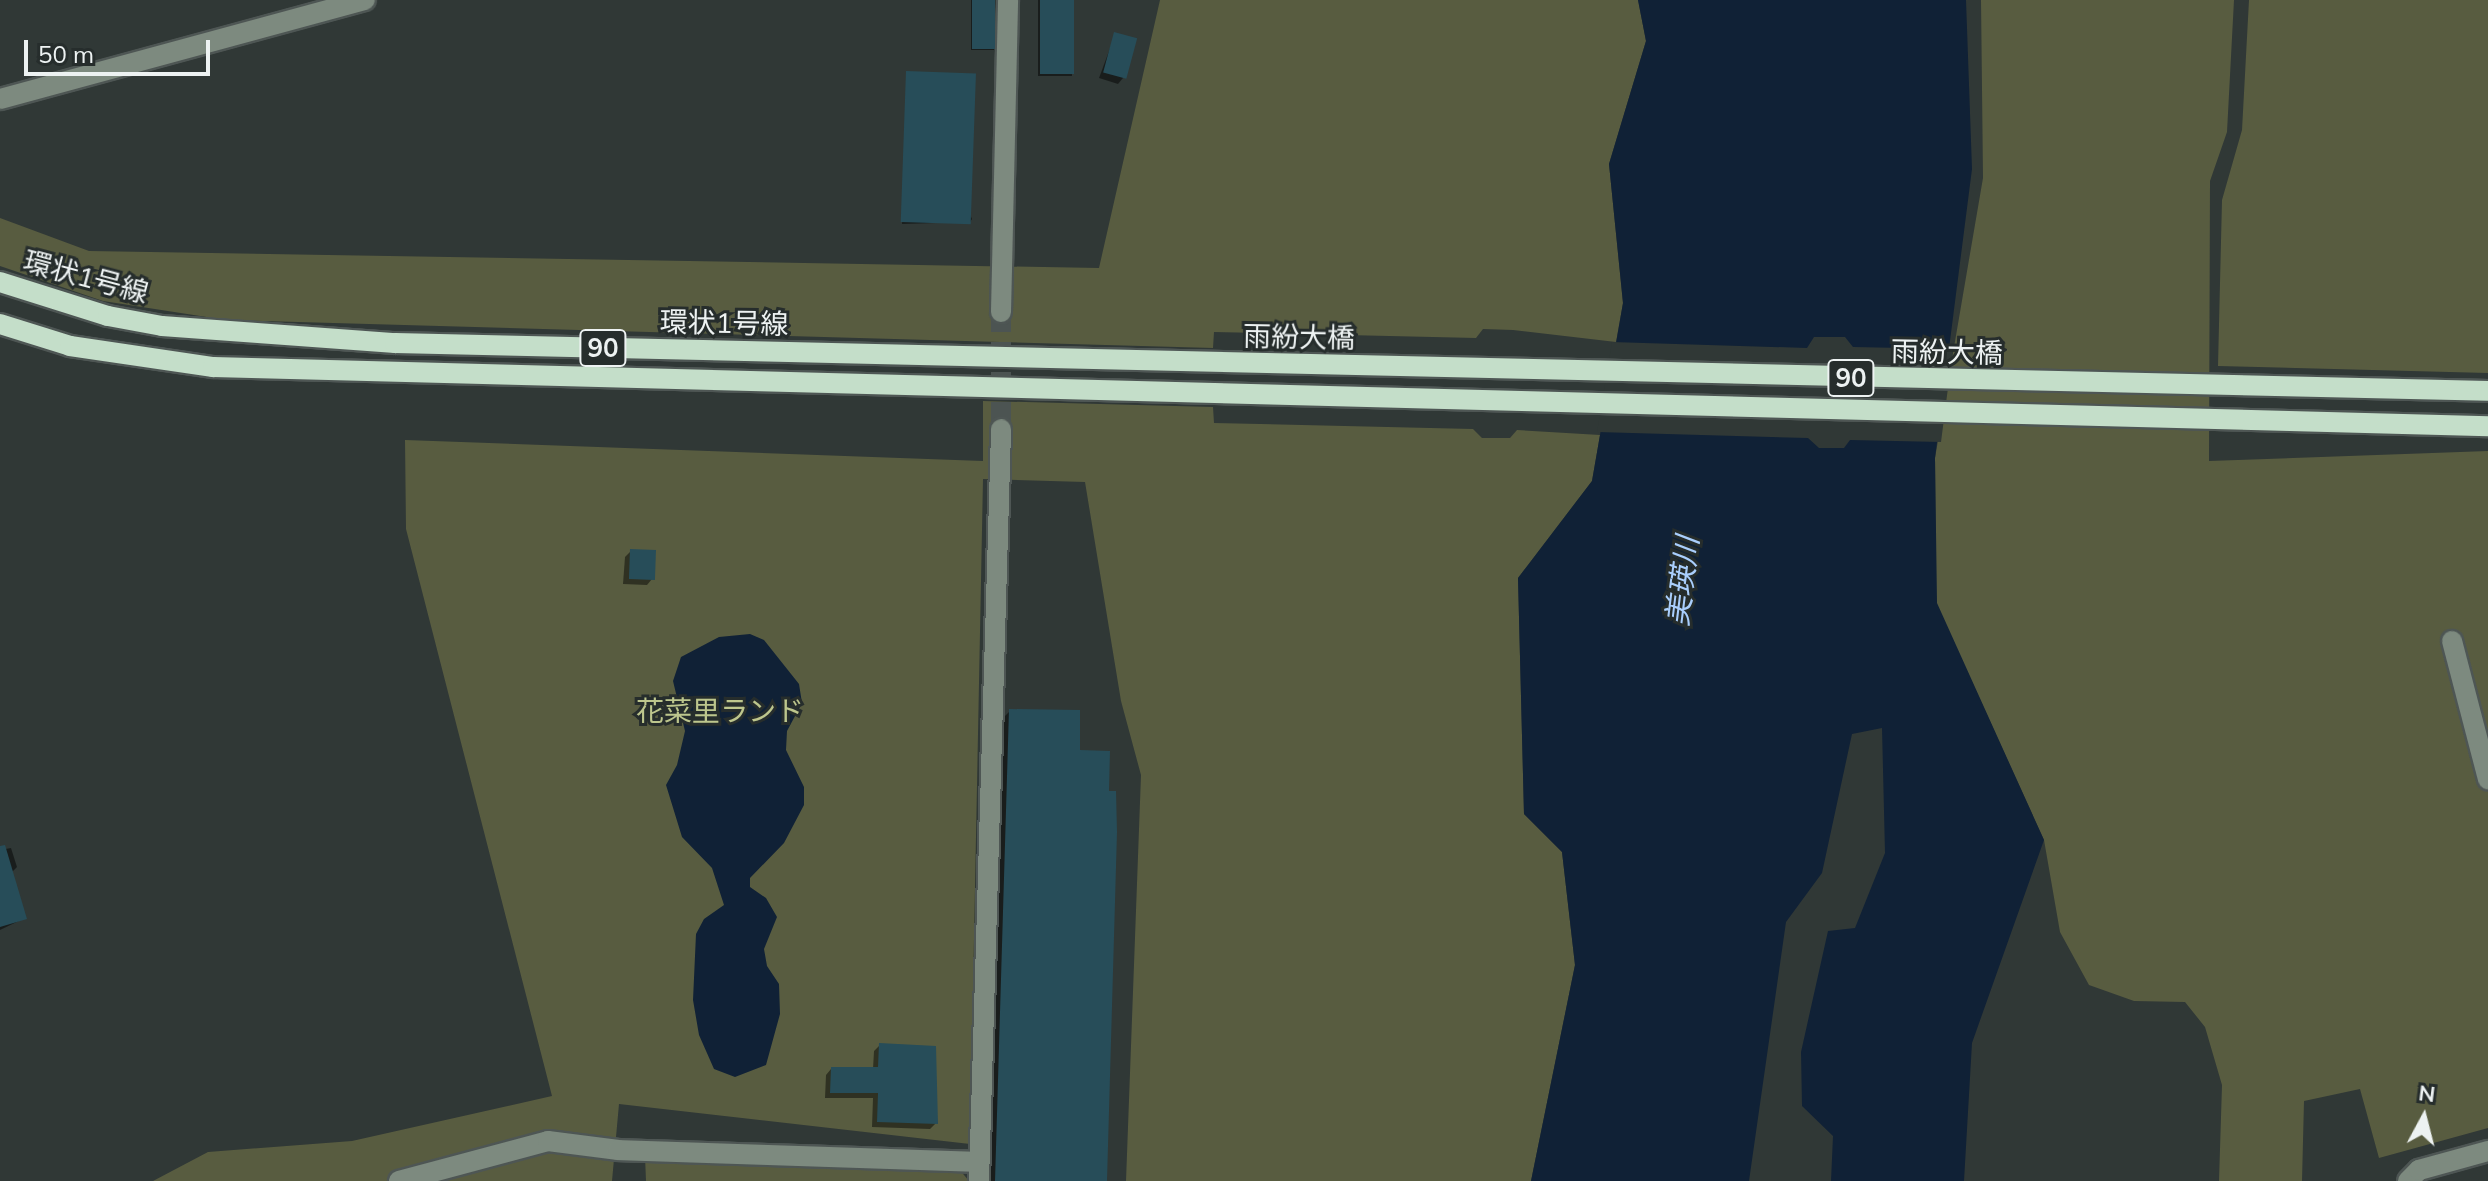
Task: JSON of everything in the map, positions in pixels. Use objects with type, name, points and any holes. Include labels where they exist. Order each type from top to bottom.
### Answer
[{"type":"main road","name":"環状1号線","points":[[0,282],[108,316],[234,334],[395,343],[1213,363]]},
{"type":"main road","name":"環状1号線","points":[[0,324],[70,346],[213,367],[2488,426]]},
{"type":"main road","name":"雨紛大橋","points":[[1213,363],[2488,391]]},
{"type":"street","points":[[0,99],[365,0]]},
{"type":"street","points":[[1001,312],[1008,0]]},
{"type":"street","points":[[399,1181],[548,1141],[618,1150],[979,1171],[1001,429]]},
{"type":"street","points":[[2452,641],[2487,773]]},
{"type":"street","points":[[2408,1181],[2419,1170],[2488,1151]]},
{"type":"green space","points":[[1160,0],[1638,0],[1646,41],[1609,164],[1623,303],[1616,342],[1483,329],[1476,338],[1214,332],[1213,348],[226,320],[103,301],[0,266],[0,218],[89,251],[1099,268]]},
{"type":"green space","points":[[1981,0],[2234,0],[2227,132],[2210,181],[2209,461],[2488,451],[2488,1128],[2379,1158],[2360,1089],[2304,1101],[2302,1181],[2219,1181],[2222,1085],[2205,1027],[2185,1002],[2134,1001],[2089,985],[2060,932],[2044,840],[1936,603],[1935,458],[1983,178]]},
{"type":"green space","points":[[2249,0],[2488,0],[2488,373],[2218,366],[2222,200],[2242,130]]},
{"type":"green space","name":"花菜里ランド","points":[[983,401],[1213,407],[1214,423],[1473,429],[1482,438],[1510,438],[1517,430],[1600,435],[1592,481],[1518,578],[1524,814],[1562,852],[1575,965],[1531,1181],[1126,1181],[1141,775],[1121,701],[1085,482],[983,479],[970,1144],[619,1104],[612,1181],[153,1181],[208,1152],[352,1141],[552,1096],[406,529],[405,440],[983,461]]},
{"type":"green space","points":[[645,1156],[959,1169],[969,1181],[646,1181]]},
{"type":"water","name":"美瑛川","points":[[1638,0],[1966,0],[1972,169],[1935,458],[1937,603],[2044,840],[1972,1043],[1964,1181],[1831,1181],[1833,1136],[1802,1106],[1801,1052],[1828,931],[1855,928],[1885,853],[1882,728],[1852,734],[1822,873],[1786,922],[1749,1181],[1531,1181],[1575,965],[1562,852],[1524,814],[1518,578],[1592,481],[1623,303],[1609,164],[1646,41]]},
{"type":"water","points":[[750,634],[764,640],[799,684],[802,703],[787,731],[786,750],[804,787],[804,805],[784,843],[750,878],[750,887],[766,898],[777,917],[764,949],[767,966],[779,984],[780,1014],[766,1065],[735,1077],[714,1069],[699,1035],[693,1000],[696,934],[704,919],[724,905],[712,868],[682,837],[666,785],[677,765],[685,731],[673,681],[681,657],[719,637]]},
{"type":"pier","points":[[1814,337],[1845,337],[1853,347],[1953,349],[1941,442],[1850,440],[1844,448],[1819,448],[1808,438],[1597,432],[1612,342],[1807,348]]},
{"type":"building","points":[[972,0],[995,0],[995,49],[972,49]]},
{"type":"building","points":[[1040,0],[1074,0],[1074,74],[1040,74]]},
{"type":"building","points":[[1114,32],[1137,38],[1126,79],[1103,73]]},
{"type":"building","points":[[906,71],[976,73],[971,224],[901,222]]},
{"type":"building","points":[[630,549],[656,550],[655,580],[629,579]]},
{"type":"building","points":[[1009,709],[1080,710],[1080,750],[1110,751],[1109,791],[1116,791],[1117,832],[1107,1181],[995,1181]]},
{"type":"building","points":[[5,845],[27,919],[0,927],[0,846]]},
{"type":"building","points":[[879,1043],[936,1046],[938,1124],[877,1122],[878,1093],[830,1093],[831,1067],[878,1067]]},
{"type":"tunnel","points":[[1001,312],[1001,429]]}]
